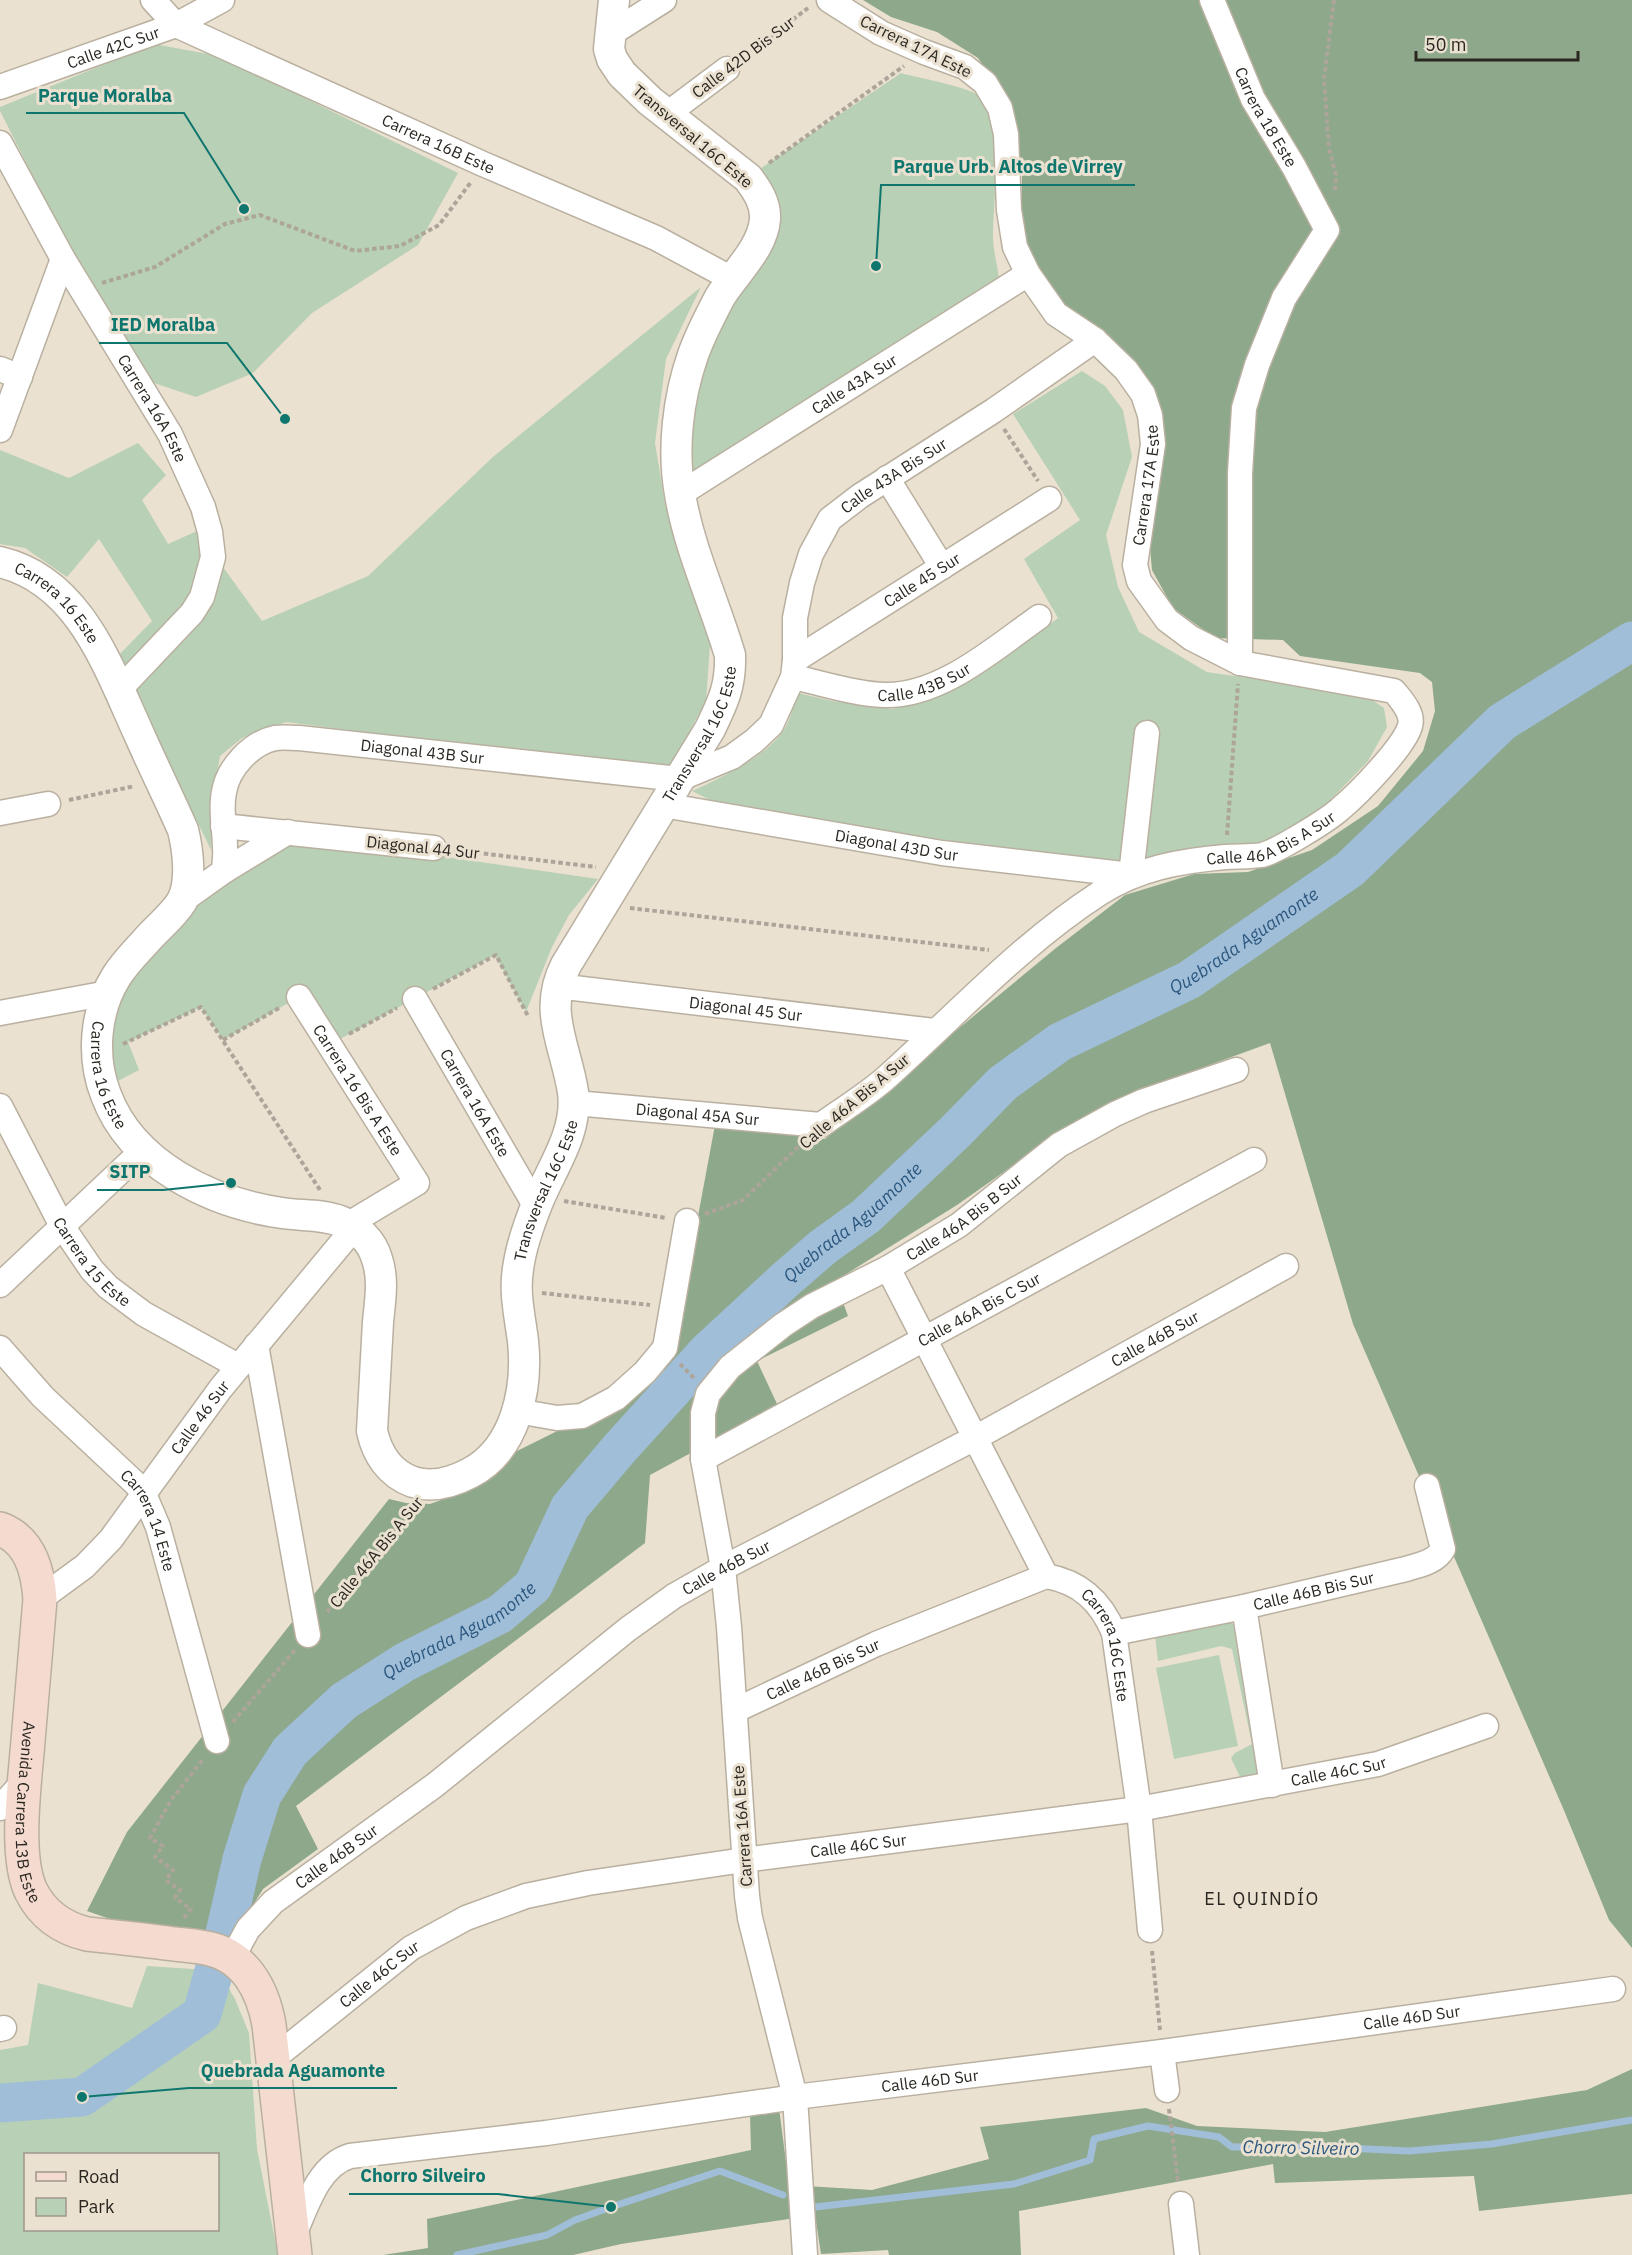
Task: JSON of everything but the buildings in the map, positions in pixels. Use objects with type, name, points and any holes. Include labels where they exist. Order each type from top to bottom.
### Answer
[{"type":"main road","name":"Avenida Carrera 13B Este","points":[[4,1536],[24,1546],[33,1561],[39,1599],[25,1780],[23,1862],[31,1890],[47,1914],[58,1924],[79,1933],[207,1948],[232,1958]]},
{"type":"main road","points":[[232,1958],[248,1972],[259,1988],[265,2005],[294,2246]]},
{"type":"street","name":"Carrera 16B Este","points":[[153,0],[176,25],[483,164],[656,238],[732,279]]},
{"type":"street","name":"Calle 42C Sur","points":[[0,87],[176,25],[222,0]]},
{"type":"street","name":"Transversal 16C Este","points":[[517,1411],[524,1380],[517,1290],[518,1269],[538,1202],[572,1124],[575,1103],[572,1080],[555,1011],[557,986],[566,965],[710,729],[727,693],[731,674],[730,655],[687,526],[677,467],[678,435],[685,386],[693,356],[706,323],[732,279],[754,248],[765,219],[763,202],[748,178],[636,90],[622,74],[612,59],[609,49],[614,0]]},
{"type":"street","points":[[609,35],[664,0]]},
{"type":"street","name":"Carrera 18 Este","points":[[1212,0],[1253,99],[1294,167],[1327,230]]},
{"type":"street","name":"Carrera 17A Este","points":[[820,3],[924,52],[965,67],[985,83],[1000,108],[1006,134],[1010,210],[1015,247],[1028,274],[1056,314],[1095,340],[1126,370],[1143,394],[1150,415],[1153,444],[1134,565],[1139,581],[1167,620],[1191,638],[1240,663],[1394,691]]},
{"type":"street","name":"Calle 42D Bis Sur","points":[[667,114],[727,69]]},
{"type":"street","name":"Carrera 16A Este","points":[[0,143],[63,259],[170,434],[203,507],[210,532],[213,557],[202,597],[192,613],[119,690]]},
{"type":"street","points":[[1240,663],[1240,473],[1245,408],[1257,365],[1284,298],[1327,230]]},
{"type":"street","points":[[0,430],[10,373],[63,259]]},
{"type":"street","name":"Calle 43A Sur","points":[[680,494],[1028,274]]},
{"type":"street","name":"Calle 43A Bis Sur","points":[[794,668],[795,618],[802,583],[811,554],[830,519],[860,496],[993,411],[1095,340]]},
{"type":"street","points":[[887,478],[942,567]]},
{"type":"street","name":"Calle 45 Sur","points":[[794,668],[942,567],[1049,499]]},
{"type":"street","name":"Carrera 16 Este","points":[[0,562],[29,571],[65,600],[80,616],[119,690],[183,830],[187,844],[188,873],[182,901],[128,961],[108,993],[99,1028],[98,1057],[100,1078],[112,1110],[143,1150],[168,1171],[189,1184],[214,1196],[271,1211],[347,1224]]},
{"type":"street","name":"Calle 43B Sur","points":[[794,668],[883,695],[908,694],[939,683],[958,673],[1039,617]]},
{"type":"street","points":[[679,778],[732,757],[771,725],[794,668]]},
{"type":"street","name":"Calle 46A Bis A Sur","points":[[821,1125],[885,1078],[1020,954],[1100,894],[1131,875],[1165,864],[1262,855],[1293,839],[1339,810],[1381,768],[1411,725],[1408,709],[1394,691]]},
{"type":"street","points":[[1131,875],[1146,733]]},
{"type":"street","name":"Diagonal 43B Sur","points":[[224,871],[224,792],[230,775],[238,761],[255,747],[275,738],[299,738],[679,778]]},
{"type":"street","points":[[0,813],[48,804]]},
{"type":"street","name":"Diagonal 43D Sur","points":[[663,805],[942,854],[1131,875]]},
{"type":"street","name":"Diagonal 44 Sur","points":[[223,826],[434,848]]},
{"type":"street","points":[[182,901],[224,871],[288,832]]},
{"type":"street","name":"Diagonal 45 Sur","points":[[557,986],[934,1031]]},
{"type":"street","points":[[0,1013],[108,993]]},
{"type":"street","name":"Carrera 16 Bis A Este","points":[[299,997],[417,1183]]},
{"type":"street","name":"Carrera 16A Este","points":[[414,999],[538,1202]]},
{"type":"street","name":"Calle 46A Bis B Sur","points":[[701,1386],[812,1306],[888,1268],[959,1225],[1059,1145],[1144,1101],[1236,1070]]},
{"type":"street","name":"Diagonal 45A Sur","points":[[575,1103],[821,1125]]},
{"type":"street","name":"Carrera 15 Este","points":[[0,1106],[62,1226],[81,1256],[108,1287],[144,1314],[238,1366]]},
{"type":"street","points":[[0,1285],[143,1150]]},
{"type":"street","name":"Calle 46A Bis C Sur","points":[[703,1459],[1254,1160]]},
{"type":"street","name":"Calle 46 Sur","points":[[39,1599],[85,1566],[111,1539],[238,1366],[347,1224],[417,1183]]},
{"type":"street","points":[[517,1411],[557,1418],[582,1416],[616,1398],[645,1372],[665,1348],[687,1221]]},
{"type":"street","points":[[347,1224],[368,1240],[373,1248],[381,1276],[372,1431],[374,1440],[382,1457],[395,1472],[412,1481],[431,1485]]},
{"type":"street","name":"Calle 46B Sur","points":[[232,1958],[248,1929],[273,1902],[435,1785],[628,1629],[674,1596],[723,1568],[975,1438],[1286,1266]]},
{"type":"street","points":[[888,1268],[1046,1576]]},
{"type":"street","points":[[256,1345],[308,1635]]},
{"type":"street","name":"Carrera 14 Este","points":[[0,1348],[43,1397],[124,1472],[144,1494],[158,1527],[217,1741]]},
{"type":"street","name":"Carrera 16A Este","points":[[701,1386],[703,1459],[723,1568],[736,1710],[744,1860],[750,1918],[795,2097],[805,2255]]},
{"type":"street","name":"Calle 46A Bis A Sur","points":[[431,1485],[459,1478],[484,1464],[503,1443],[517,1411]]},
{"type":"street","name":"Calle 46B Bis Sur","points":[[1114,1633],[1245,1607],[1429,1562],[1441,1554],[1443,1549],[1427,1486]]},
{"type":"street","name":"Carrera 16C Este","points":[[1046,1576],[1071,1583],[1088,1594],[1102,1608],[1114,1633],[1138,1809],[1150,1930]]},
{"type":"street","name":"Calle 46B Bis Sur","points":[[736,1710],[876,1644],[1046,1576]]},
{"type":"street","points":[[1245,1607],[1272,1785]]},
{"type":"street","name":"Calle 46C Sur","points":[[273,2058],[411,1948],[466,1918],[526,1896],[557,1888],[744,1860],[1138,1809],[1378,1764],[1486,1726]]},
{"type":"street","points":[[0,1808],[25,1780]]},
{"type":"street","name":"Calle 46D Sur","points":[[294,2246],[324,2173],[333,2164],[350,2156],[546,2133],[795,2097],[1162,2052],[1613,1989]]},
{"type":"street","points":[[1162,2052],[1167,2090]]},
{"type":"street","points":[[1181,2204],[1188,2255]]},
{"type":"path","points":[[1327,230],[1335,205],[1335,175],[1329,148],[1324,80],[1334,0]]},
{"type":"path","name":"Calle 42D Bis Sur","points":[[727,69],[820,3]]},
{"type":"path","points":[[748,178],[924,52]]},
{"type":"path","points":[[83,290],[155,267],[225,224],[260,215],[355,251],[400,246],[440,225],[483,164]]},
{"type":"path","points":[[993,411],[1049,499]]},
{"type":"path","points":[[1226,857],[1240,663]]},
{"type":"path","points":[[48,804],[160,780]]},
{"type":"path","name":"Diagonal 44 Sur","points":[[434,848],[624,870]]},
{"type":"path","points":[[603,905],[1020,954]]},
{"type":"path","points":[[223,1040],[299,997]]},
{"type":"path","points":[[98,1057],[201,1007],[347,1224]]},
{"type":"path","name":"Calle 46A Bis A Sur","points":[[687,1221],[743,1200],[821,1125]]},
{"type":"path","points":[[538,1202],[687,1221]]},
{"type":"path","points":[[517,1290],[672,1308]]},
{"type":"path","points":[[680,1364],[701,1386]]},
{"type":"path","name":"Calle 46A Bis A Sur","points":[[167,1943],[191,1909],[175,1898],[180,1890],[166,1880],[173,1870],[155,1857],[163,1846],[150,1838],[171,1800],[217,1741],[308,1635],[431,1485]]},
{"type":"path","points":[[1150,1930],[1162,2052]]},
{"type":"path","points":[[1170,2115],[1181,2204]]},
{"type":"green space","points":[[863,0],[1632,0],[1632,1948],[1609,1920],[1563,1808],[1353,1324],[1270,1043],[1152,1086],[1065,1129],[957,1205],[835,1281],[848,1316],[757,1361],[778,1406],[650,1475],[645,1543],[296,1806],[318,1849],[263,1889],[235,1934],[113,1920],[87,1911],[127,1832],[389,1499],[406,1503],[430,1504],[463,1492],[494,1471],[515,1452],[662,1379],[696,1227],[715,1125],[825,1139],[1056,948],[1125,895],[1194,874],[1248,872],[1312,850],[1378,806],[1423,751],[1435,711],[1432,682],[1420,673],[1300,656],[1283,640],[1215,638],[1173,608],[1152,570],[1149,535],[1153,401],[1046,293],[1022,245],[1022,168],[1008,104],[978,58],[937,32],[891,17]]},
{"type":"green space","points":[[154,44],[219,56],[458,173],[418,245],[312,313],[253,373],[196,397],[139,378],[108,309],[78,265],[0,111],[0,107]]},
{"type":"green space","points":[[901,73],[968,90],[984,99],[990,109],[996,164],[993,241],[999,278],[995,283],[692,476],[692,435],[696,385],[704,354],[745,279],[757,171]]},
{"type":"green space","points":[[701,287],[666,359],[655,443],[665,504],[710,645],[706,701],[668,771],[286,722],[242,738],[220,756],[212,802],[211,850],[117,657],[152,621],[99,539],[67,577],[25,548],[0,544],[0,450],[69,478],[138,443],[166,475],[142,500],[168,544],[197,531],[262,621],[368,576],[494,456]]},
{"type":"green space","points":[[1082,371],[1105,386],[1123,410],[1132,457],[1106,535],[1118,587],[1139,632],[1207,672],[1365,695],[1384,708],[1387,727],[1368,761],[1312,819],[1258,846],[1193,850],[1120,864],[730,810],[692,791],[743,765],[767,748],[785,728],[798,693],[832,701],[893,709],[945,694],[996,664],[1058,618],[1024,559],[1080,520],[1013,414]]},
{"type":"green space","points":[[287,834],[598,879],[569,915],[552,947],[526,1012],[495,955],[329,1045],[299,997],[223,1040],[201,1007],[128,1042],[139,1070],[116,1082],[107,1042],[116,1005],[143,962],[208,886]]},
{"type":"green space","points":[[1230,1622],[1237,1627],[1259,1770],[1254,1778],[1242,1781],[1231,1758],[1235,1753],[1252,1744],[1232,1649],[1221,1646],[1158,1661],[1155,1636]]},
{"type":"green space","points":[[1219,1655],[1238,1746],[1174,1759],[1156,1668]]},
{"type":"green space","points":[[147,1966],[208,1970],[224,1980],[235,1999],[249,2033],[257,2149],[278,2255],[0,2255],[0,2050],[28,2045],[38,1983],[132,2008]]},
{"type":"green space","points":[[1632,2069],[1632,2194],[1479,2211],[1474,2176],[1275,2183],[1273,2164],[1019,2211],[1021,2255],[889,2255],[888,2250],[821,2254],[815,2215],[621,2244],[573,2255],[383,2255],[428,2248],[427,2219],[751,2150],[750,2113],[779,2108],[789,2185],[872,2190],[989,2159],[980,2127],[1146,2108],[1197,2126],[1325,2132],[1587,2090]]},
{"type":"waterway","name":"Quebrada Aguamonte","points":[[225,1933],[242,1859],[262,1795],[290,1751],[344,1701],[405,1662],[500,1614],[533,1586],[570,1507],[707,1352],[786,1279],[823,1247],[866,1216],[1003,1083],[1060,1042],[1189,980],[1350,869],[1502,722],[1632,641]]},
{"type":"waterway","name":"Quebrada Aguamonte","points":[[0,2103],[82,2097],[202,2014],[214,1971]]},
{"type":"waterway","name":"Chorro Silveiro","points":[[815,2207],[1014,2184],[1090,2160],[1094,2139],[1148,2126],[1219,2137],[1232,2147],[1325,2147],[1409,2151],[1492,2144],[1632,2120]]},
{"type":"waterway","name":"Chorro Silveiro","points":[[457,2255],[547,2235],[575,2220],[720,2171],[783,2195]]},
{"type":"place","name":"Parque Moralba","points":[[244,209]]},
{"type":"place","name":"Parque Urb. Altos de Virrey","points":[[876,266]]},
{"type":"place","name":"IED Moralba","points":[[285,419]]},
{"type":"place","name":"SITP","points":[[231,1183]]},
{"type":"place","name":"Quebrada Aguamonte","points":[[82,2097]]},
{"type":"place","name":"Chorro Silveiro","points":[[611,2207]]},
{"type":"district","name":"EL QUINDÍO","points":[[1262,1899]]}]
